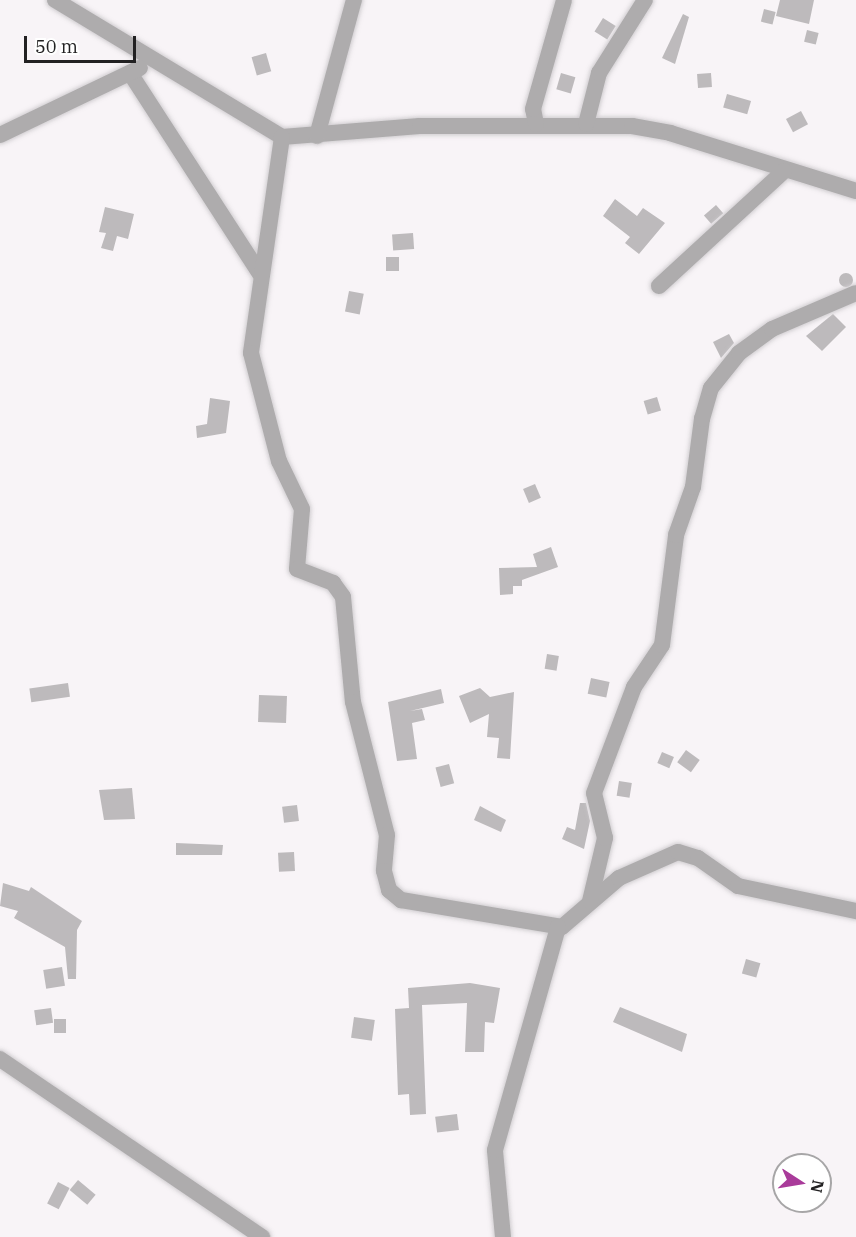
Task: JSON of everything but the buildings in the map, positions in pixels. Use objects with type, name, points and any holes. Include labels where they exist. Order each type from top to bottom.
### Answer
[{"type":"street","points":[[55,0],[152,61],[282,137],[420,126],[586,124],[670,133],[784,171],[856,191]]},
{"type":"street","points":[[317,136],[354,0]]},
{"type":"street","points":[[536,124],[533,109],[564,0]]},
{"type":"street","points":[[586,124],[599,73],[645,0]]},
{"type":"street","points":[[0,135],[152,61]]},
{"type":"street","points":[[130,73],[260,274]]},
{"type":"street","points":[[282,137],[260,274],[251,352],[260,397],[287,483],[302,509],[297,569],[333,583],[343,597],[353,702],[387,835],[384,871],[388,890],[401,900],[558,927],[566,925],[590,901],[619,878],[678,852],[698,858],[738,886],[856,911]]},
{"type":"street","points":[[659,286],[784,171]]},
{"type":"street","points":[[590,901],[605,838],[594,793],[634,687],[662,645],[676,536],[693,487],[702,419],[711,388],[739,352],[772,329],[856,293]]},
{"type":"street","points":[[503,1237],[495,1150],[558,927]]},
{"type":"street","points":[[0,1059],[262,1237]]}]
